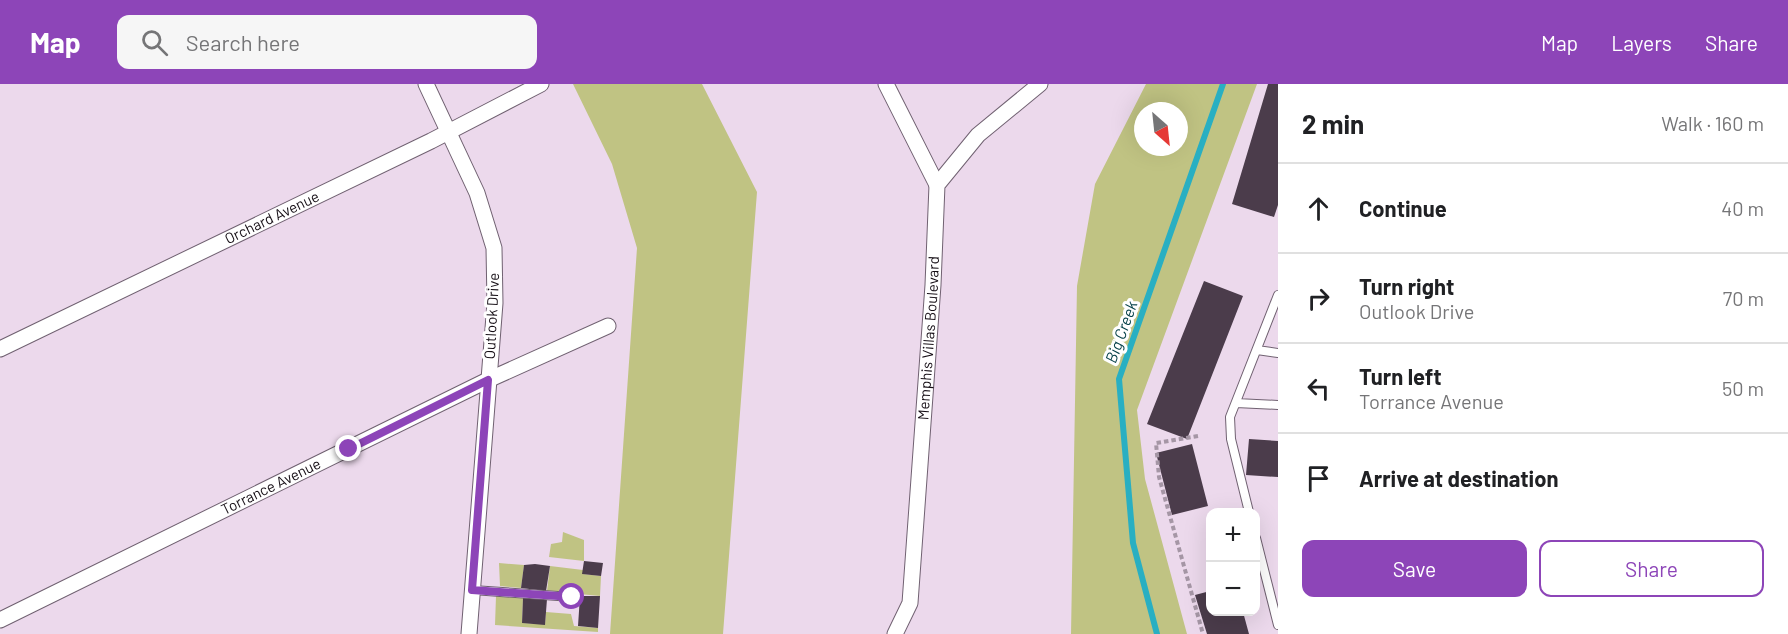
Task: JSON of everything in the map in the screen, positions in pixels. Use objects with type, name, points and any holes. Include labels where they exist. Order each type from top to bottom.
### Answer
[{"type":"street","name":"Outlook Drive","points":[[426,84],[450,131],[477,193],[494,248],[495,303],[469,634]]},
{"type":"street","name":"Orchard Avenue","points":[[0,349],[450,131],[541,84]]},
{"type":"street","points":[[886,84],[937,185],[978,135],[1041,84]]},
{"type":"street","name":"Memphis Villas Boulevard","points":[[895,634],[910,603],[933,285],[937,185]]},
{"type":"street","name":"Torrance Avenue","points":[[0,620],[488,380],[608,326]]},
{"type":"lane","points":[[1248,508],[1231,439],[1230,417],[1278,295]]},
{"type":"lane","points":[[1257,350],[1278,353]]},
{"type":"lane","points":[[1236,403],[1278,405]]},
{"type":"lane","points":[[1260,554],[1278,625]]},
{"type":"lane","points":[[472,590],[572,597]]},
{"type":"path","points":[[1198,436],[1156,443],[1159,477],[1203,634]]},
{"type":"green space","points":[[573,84],[702,84],[757,192],[723,634],[610,634],[637,248],[612,164]]},
{"type":"green space","points":[[1146,84],[1257,84],[1137,410],[1145,479],[1187,634],[1071,634],[1077,286],[1095,184],[1134,108],[1134,156],[1188,156],[1188,102],[1137,102]]},
{"type":"green space","points":[[563,532],[584,540],[584,561],[549,557],[551,544],[562,542]]},
{"type":"green space","points":[[499,563],[524,565],[521,588],[500,586]]},
{"type":"green space","points":[[550,566],[583,570],[583,574],[601,576],[600,596],[547,591]]},
{"type":"green space","points":[[496,596],[523,598],[522,623],[545,624],[546,612],[571,614],[574,626],[598,628],[598,632],[495,625]]},
{"type":"building","points":[[1268,84],[1278,84],[1278,205],[1274,217],[1232,204]]},
{"type":"building","points":[[1204,281],[1243,296],[1187,439],[1147,424]]},
{"type":"building","points":[[1249,439],[1278,441],[1278,477],[1246,475]]},
{"type":"building","points":[[1192,444],[1208,506],[1172,515],[1156,453]]},
{"type":"building","points":[[584,561],[603,563],[601,576],[582,574]]},
{"type":"building","points":[[524,565],[550,566],[546,591],[521,588]]},
{"type":"building","points":[[1206,592],[1206,616],[1244,616],[1249,634],[1207,634],[1195,595]]},
{"type":"building","points":[[580,596],[600,596],[598,628],[578,626]]},
{"type":"building","points":[[523,598],[547,599],[545,625],[522,623]]},
{"type":"waterway","name":"Big Creek","points":[[1157,634],[1133,543],[1119,379],[1223,84]]},
{"type":"route","points":[[349,449],[488,380],[472,590],[572,597]]}]
